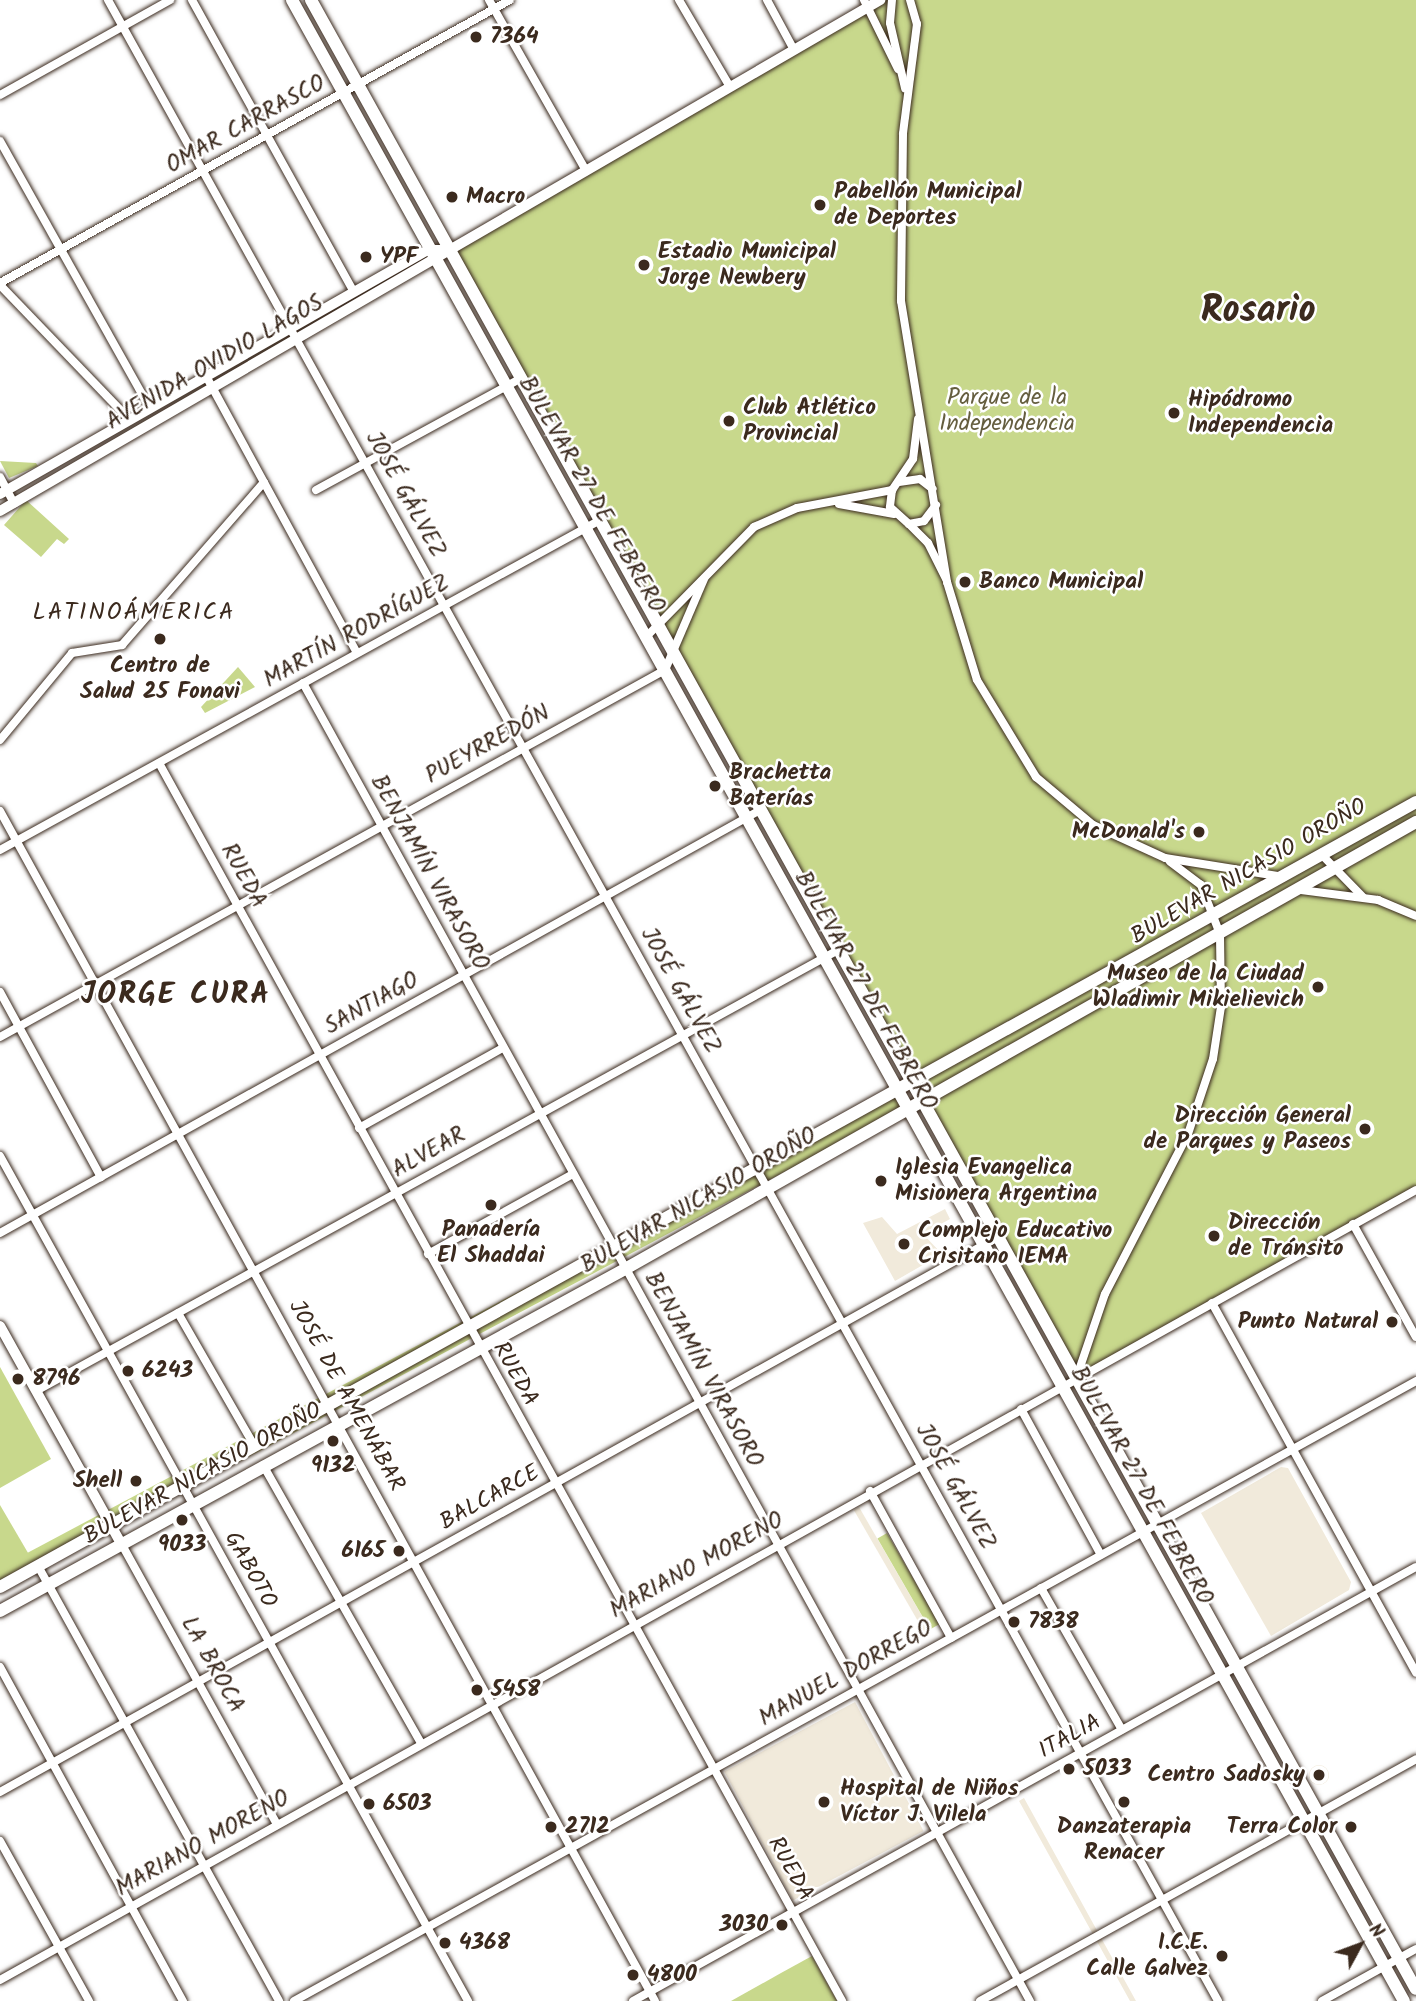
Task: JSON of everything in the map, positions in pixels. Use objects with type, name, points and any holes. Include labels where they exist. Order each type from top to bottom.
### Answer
[{"type":"main road","name":"BULEVAR 27 DE FEBRERO","points":[[292,0],[647,636],[905,1108],[1404,2001]]},
{"type":"main road","name":"BULEVAR 27 DE FEBRERO","points":[[311,0],[763,809],[1076,1379],[1416,1989]]},
{"type":"main road","name":"AVENIDA OVIDIO LAGOS","points":[[4,492],[354,292],[432,255],[450,250],[794,50],[865,5],[880,0]]},
{"type":"main road","name":"AVENIDA OVIDIO LAGOS","points":[[0,511],[297,340],[432,255]]},
{"type":"main road","name":"BULEVAR NICASIO OROÑO","points":[[0,1587],[1416,802]]},
{"type":"main road","name":"BULEVAR NICASIO OROÑO","points":[[0,1611],[339,1423],[625,1269],[905,1108],[1301,890],[1416,822]]},
{"type":"main road","name":"LA BROCA","points":[[0,1326],[121,1544]]},
{"type":"street","name":"JOSÉ GÁLVEZ","points":[[108,0],[1218,2001]]},
{"type":"street","points":[[0,95],[170,0]]},
{"type":"street","points":[[192,0],[354,292]]},
{"type":"street","points":[[489,0],[586,172]]},
{"type":"street","name":"OMAR CARRASCO","points":[[0,284],[510,0]]},
{"type":"street","points":[[679,0],[730,87]]},
{"type":"street","points":[[767,0],[794,50]]},
{"type":"street","points":[[892,0],[890,23],[905,81],[906,98],[901,301],[947,582]]},
{"type":"street","points":[[906,98],[917,24],[910,0]]},
{"type":"street","points":[[865,5],[905,81]]},
{"type":"street","points":[[0,141],[150,408]]},
{"type":"street","points":[[0,284],[130,420]]},
{"type":"street","points":[[206,376],[357,653]]},
{"type":"street","points":[[316,490],[521,378]]},
{"type":"street","points":[[647,636],[657,621],[704,579],[754,527],[797,508],[892,490],[916,449],[918,416]]},
{"type":"street","points":[[0,477],[4,492],[15,503]]},
{"type":"street","points":[[899,482],[920,479],[934,490]]},
{"type":"street","points":[[0,740],[72,653],[122,645],[264,482]]},
{"type":"street","points":[[892,490],[894,514]]},
{"type":"street","points":[[833,503],[894,514],[909,524],[932,549],[947,582],[977,680],[1036,777],[1093,825],[1165,858],[1201,884],[1220,934],[1222,1007],[1204,1098],[1129,1241],[1076,1379]]},
{"type":"street","points":[[909,524],[930,516],[936,505]]},
{"type":"street","name":"MARTÍN RODRÍGUEZ","points":[[0,850],[600,520]]},
{"type":"street","points":[[665,670],[675,654],[704,579]]},
{"type":"street","name":"PUEYRREDÓN","points":[[0,1037],[665,670]]},
{"type":"street","name":"BENJAMÍN VIRASORO","points":[[303,683],[1030,2001]]},
{"type":"street","name":"RUEDA","points":[[159,763],[479,1348],[842,2001]]},
{"type":"street","name":"SANTIAGO","points":[[0,1233],[763,809]]},
{"type":"street","name":"JOSÉ DE AMENÁBAR","points":[[0,811],[256,1270],[655,2001]]},
{"type":"street","points":[[1321,854],[1334,870],[1365,898]]},
{"type":"street","points":[[1165,858],[1281,876]]},
{"type":"street","points":[[1301,890],[1365,898],[1416,916]]},
{"type":"street","name":"ALVEAR","points":[[36,1391],[840,949]]},
{"type":"street","points":[[0,992],[101,1177]]},
{"type":"street","points":[[359,1128],[503,1048]]},
{"type":"street","name":"GABOTO","points":[[0,1156],[468,2001]]},
{"type":"street","points":[[429,1254],[573,1174]]},
{"type":"street","name":"MARIANO MORENO","points":[[0,1980],[920,1463],[1416,1190]]},
{"type":"street","points":[[1353,1224],[1416,1337]]},
{"type":"street","name":"BALCARCE","points":[[0,1792],[998,1237]]},
{"type":"street","points":[[1212,1303],[1416,1672]]},
{"type":"street","points":[[178,1313],[254,1445]]},
{"type":"street","name":"MANUEL DORREGO","points":[[294,2001],[1416,1381]]},
{"type":"street","points":[[1021,1409],[1101,1555]]},
{"type":"street","points":[[263,1465],[421,1743]]},
{"type":"street","points":[[870,1491],[951,1638]]},
{"type":"street","name":"LA BROCA","points":[[121,1544],[276,1824]]},
{"type":"street","points":[[38,1566],[279,2001]]},
{"type":"street","name":"ITALIA","points":[[633,2001],[1416,1567]]},
{"type":"street","points":[[1041,1588],[1122,1730]]},
{"type":"street","points":[[0,1667],[183,2001]]},
{"type":"street","points":[[980,2001],[1416,1759]]},
{"type":"street","points":[[0,1841],[89,2001]]},
{"type":"street","points":[[1322,2001],[1416,1949]]},
{"type":"shaded area","name":"Complejo Educativo Crisitano IEMA","points":[[945,1209],[950,1219],[923,1234],[942,1254],[895,1281],[863,1223],[882,1217],[897,1234]]},
{"type":"shaded area","points":[[1281,1467],[1288,1468],[1351,1582],[1349,1590],[1271,1636],[1201,1513]]},
{"type":"shaded area","points":[[859,1507],[930,1630],[925,1633],[854,1510]]},
{"type":"shaded area","name":"Hospital de Niños Víctor J. Vilela","points":[[855,1702],[924,1831],[793,1900],[724,1771]]},
{"type":"shaded area","name":"Centro Sadosky","points":[[1319,1765],[1326,1768],[1329,1775],[1326,1782],[1319,1785],[1312,1782],[1309,1775],[1312,1768]]},
{"type":"shaded area","points":[[1024,1798],[1136,2001],[1130,2001],[1019,1801]]},
{"type":"green space","name":"Parque de la Independencia","points":[[880,0],[1416,0],[1416,1190],[1076,1379],[450,250]]},
{"type":"green space","points":[[0,461],[36,463],[38,466],[9,478]]},
{"type":"green space","points":[[26,500],[69,539],[64,544],[57,539],[41,557],[4,525]]},
{"type":"green space","points":[[238,667],[255,687],[205,713],[201,707]]},
{"type":"green space","points":[[896,1091],[905,1108],[1,1589],[0,1567]]},
{"type":"green space","points":[[0,1367],[51,1459],[0,1488]]},
{"type":"green space","points":[[0,1505],[31,1558],[0,1575]]},
{"type":"green space","points":[[887,1533],[939,1624],[930,1629],[877,1538]]},
{"type":"green space","points":[[812,1956],[837,2001],[731,2001],[781,1973]]},
{"type":"place","name":"7364","points":[[476,37]]},
{"type":"place","name":"Macro","points":[[452,197]]},
{"type":"place","name":"Pabellón Municipal de Deportes","points":[[820,205]]},
{"type":"place","name":"YPF","points":[[366,257]]},
{"type":"place","name":"Estadio Municipal Jorge Newbery","points":[[644,265]]},
{"type":"place","name":"Hipódromo Independencia","points":[[1174,413]]},
{"type":"place","name":"Club Atlético Provincial","points":[[729,421]]},
{"type":"place","name":"Banco Municipal","points":[[965,582]]},
{"type":"place","name":"Centro de Salud 25 Fonavi","points":[[160,639]]},
{"type":"place","name":"Brachetta Baterías","points":[[715,786]]},
{"type":"place","name":"McDonald's","points":[[1199,832]]},
{"type":"place","name":"Museo de la Ciudad Wladimir Mikielievich","points":[[1318,987]]},
{"type":"place","name":"Dirección General de Parques y Paseos","points":[[1365,1129]]},
{"type":"place","name":"Iglesia Evangelica Misionera Argentina","points":[[881,1181]]},
{"type":"place","name":"Panadería El Shaddai","points":[[491,1205]]},
{"type":"place","name":"Dirección de Tránsito","points":[[1214,1236]]},
{"type":"place","name":"Complejo Educativo Crisitano IEMA","points":[[904,1244]]},
{"type":"place","name":"Punto Natural","points":[[1392,1322]]},
{"type":"place","name":"6243","points":[[128,1371]]},
{"type":"place","name":"8796","points":[[18,1379]]},
{"type":"place","name":"9132","points":[[333,1441]]},
{"type":"place","name":"Shell","points":[[136,1481]]},
{"type":"place","name":"9033","points":[[182,1520]]},
{"type":"place","name":"6165","points":[[399,1551]]},
{"type":"place","name":"7838","points":[[1014,1622]]},
{"type":"place","name":"5458","points":[[477,1690]]},
{"type":"place","name":"5033","points":[[1069,1769]]},
{"type":"place","name":"Centro Sadosky","points":[[1319,1775]]},
{"type":"place","name":"Hospital de Niños Víctor J. Vilela","points":[[824,1802]]},
{"type":"place","name":"Danzaterapia Renacer","points":[[1124,1802]]},
{"type":"place","name":"6503","points":[[369,1804]]},
{"type":"place","name":"2712","points":[[551,1827]]},
{"type":"place","name":"Terra Color","points":[[1351,1827]]},
{"type":"place","name":"3030","points":[[782,1925]]},
{"type":"place","name":"4368","points":[[445,1943]]},
{"type":"place","name":"I.C.E. Calle Galvez","points":[[1222,1956]]},
{"type":"place","name":"4800","points":[[633,1975]]},
{"type":"district","name":"Rosario","points":[[1258,312]]},
{"type":"district","name":"LATINOÁMERICA","points":[[134,613]]},
{"type":"district","name":"JORGE CURA","points":[[176,995]]}]
